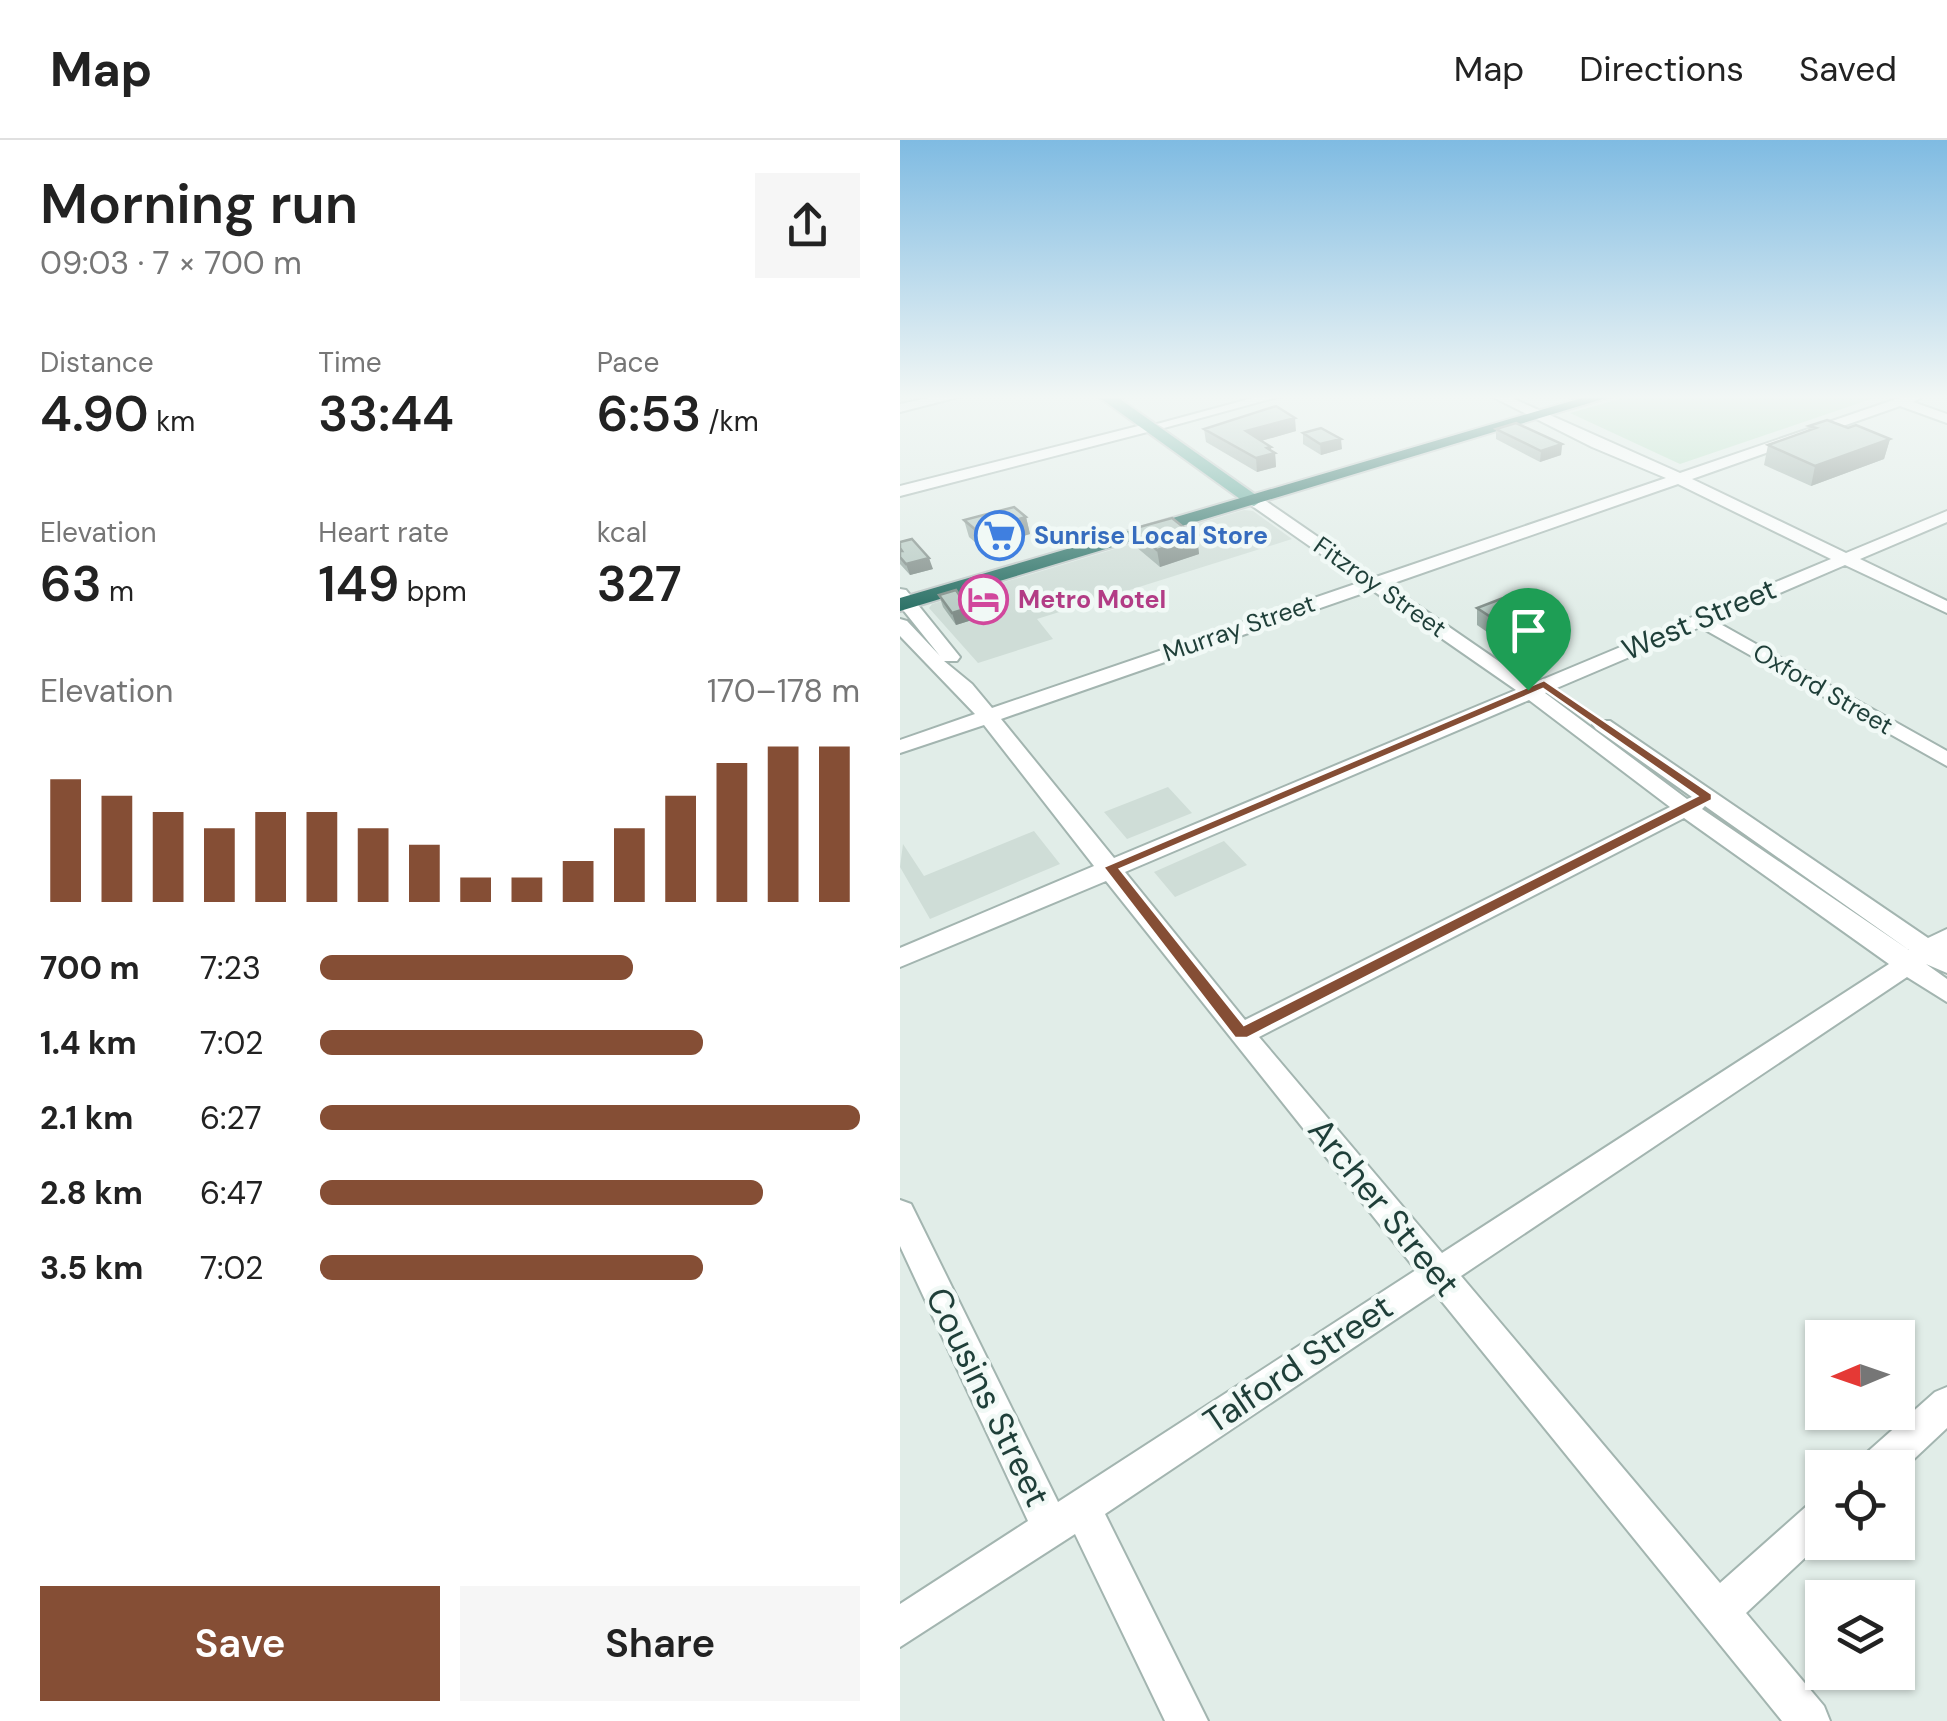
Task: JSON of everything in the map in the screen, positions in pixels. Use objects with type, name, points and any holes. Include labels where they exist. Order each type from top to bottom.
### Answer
[{"type":"highway","points":[[902,599],[1345,469]]},
{"type":"main road","name":"Fitzroy Street","points":[[1219,469],[1257,495]]},
{"type":"street","points":[[900,491],[988,469]]},
{"type":"street","points":[[1658,469],[1947,608]]},
{"type":"street","name":"Murray Street","points":[[900,746],[1699,469]]},
{"type":"street","name":"Fitzroy Street","points":[[1257,495],[1696,802],[1932,954],[1947,992]]},
{"type":"street","name":"West Street","points":[[900,958],[1947,516]]},
{"type":"street","name":"Archer Street","points":[[902,599],[962,672],[965,688]]},
{"type":"street","name":"Oxford Street","points":[[1700,619],[1947,760]]},
{"type":"street","name":"Archer Street","points":[[900,625],[949,678],[965,688],[1241,1034],[1810,1721]]},
{"type":"street","points":[[1241,1034],[1696,802]]},
{"type":"street","name":"Talford Street","points":[[900,1626],[1437,1272],[1932,954]]},
{"type":"street","name":"Cousins Street","points":[[900,1213],[1066,1518],[1187,1721]]},
{"type":"street","points":[[1897,1450],[1947,1404]]},
{"type":"street","points":[[1718,1612],[1805,1533]]},
{"type":"shaded area","points":[[1244,510],[1253,511],[1292,539],[1037,619],[1053,639],[978,663],[929,608],[932,604]]},
{"type":"shaded area","points":[[1168,787],[1192,813],[1127,839],[1104,812]]},
{"type":"shaded area","points":[[1034,831],[1060,864],[930,919],[900,867],[903,844],[924,876]]},
{"type":"shaded area","points":[[1224,841],[1247,865],[1175,897],[1154,872]]},
{"type":"building","points":[[1014,507],[1026,517],[977,531],[964,520]]},
{"type":"building","points":[[1172,518],[1197,538],[1157,550],[1132,529]]},
{"type":"building","points":[[912,539],[929,558],[906,564],[900,557],[900,542]]},
{"type":"building","points":[[956,590],[968,608],[952,613],[939,595]]},
{"type":"building","points":[[1511,595],[1526,605],[1537,600],[1552,610],[1506,627],[1477,608]]},
{"type":"place","name":"Sunrise Local Store","points":[[999,535]]},
{"type":"place","name":"Metro Motel","points":[[983,599]]},
{"type":"route","points":[[1544,684],[1707,797],[1241,1034],[1110,867],[1246,810],[1528,690],[1544,684]]}]
